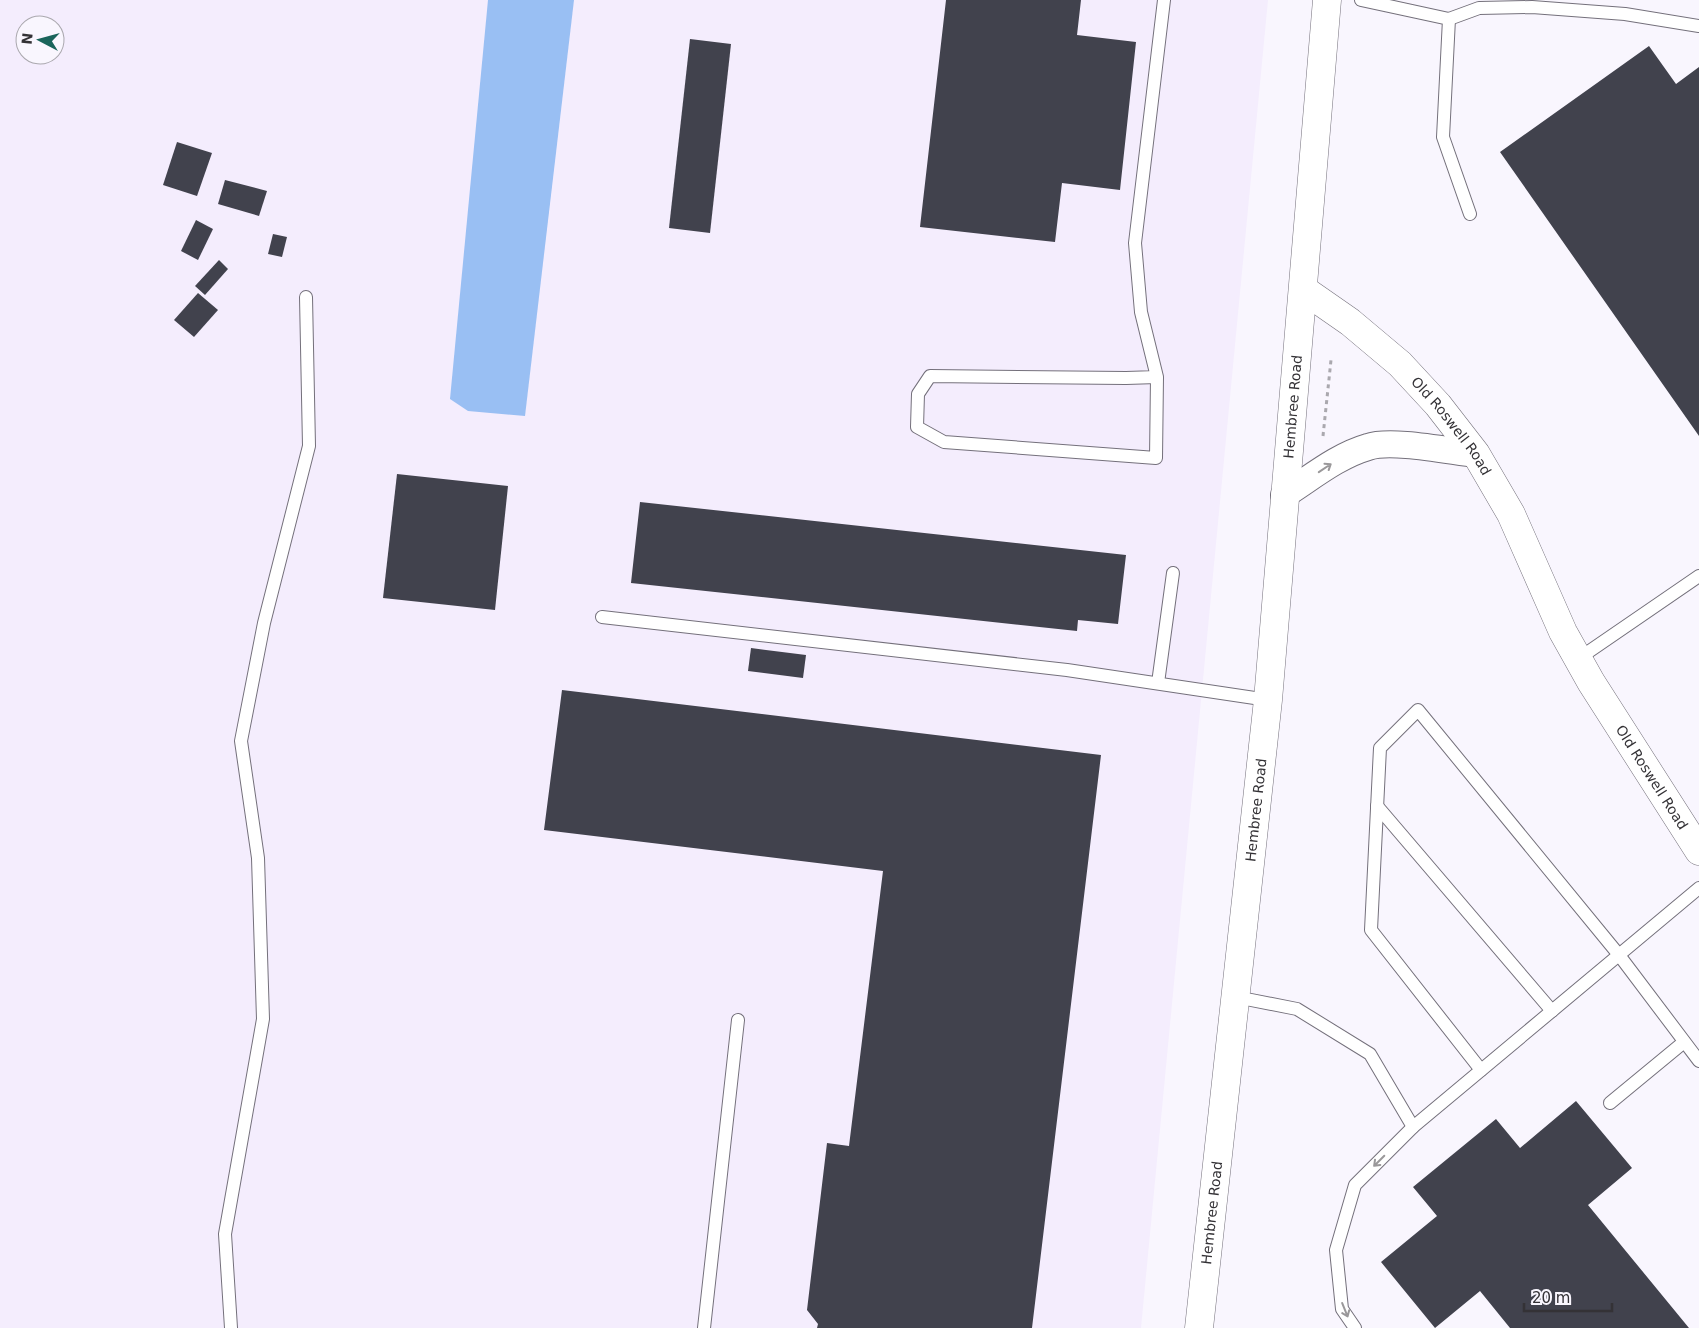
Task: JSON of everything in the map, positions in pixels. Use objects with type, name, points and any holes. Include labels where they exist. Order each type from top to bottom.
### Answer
[{"type":"street","points":[[1304,290],[1327,0]]},
{"type":"street","name":"Old Roswell Road","points":[[1304,290],[1350,322],[1400,364],[1438,405],[1476,454],[1511,514],[1563,632],[1578,659],[1699,851]]},
{"type":"street","name":"Hembree Road","points":[[1200,1328],[1268,700],[1284,495],[1304,290]]},
{"type":"street","points":[[1284,495],[1344,456],[1370,446],[1390,444],[1476,454]]},
{"type":"lane","points":[[1156,376],[1116,378],[930,376],[918,394],[917,426],[944,442],[1156,458],[1156,376],[1141,312],[1135,243],[1164,0]]},
{"type":"lane","points":[[1361,0],[1449,19],[1478,8],[1532,7],[1625,14],[1699,26]]},
{"type":"lane","points":[[1449,19],[1443,137],[1470,214]]},
{"type":"lane","points":[[231,1328],[225,1234],[263,1019],[258,858],[241,741],[264,622],[309,446],[306,297]]},
{"type":"lane","points":[[1158,684],[1173,573]]},
{"type":"lane","points":[[1578,659],[1699,576]]},
{"type":"lane","points":[[602,617],[1067,670],[1268,700]]},
{"type":"lane","points":[[1481,1070],[1371,930],[1380,748],[1418,710],[1619,955],[1699,1061]]},
{"type":"lane","points":[[1377,806],[1552,1011]]},
{"type":"lane","points":[[1355,1328],[1342,1310],[1336,1250],[1355,1185],[1413,1126],[1699,888]]},
{"type":"lane","points":[[1236,997],[1297,1009],[1370,1054],[1413,1126]]},
{"type":"lane","points":[[704,1328],[738,1020]]},
{"type":"lane","points":[[1610,1103],[1684,1042]]},
{"type":"path","points":[[1322,444],[1330,360]]},
{"type":"shaded area","points":[[0,0],[1268,0],[1141,1328],[0,1328]]},
{"type":"water","points":[[488,0],[574,0],[525,416],[468,411],[450,399]]},
{"type":"building","points":[[946,0],[1081,0],[1077,35],[1136,42],[1120,190],[1062,183],[1055,242],[920,227]]},
{"type":"building","points":[[690,39],[731,44],[710,233],[669,228]]},
{"type":"building","points":[[1649,46],[1676,84],[1699,67],[1699,436],[1500,152]]},
{"type":"building","points":[[177,142],[212,153],[197,196],[163,185]]},
{"type":"building","points":[[225,180],[267,191],[259,216],[218,204]]},
{"type":"building","points":[[196,220],[213,229],[198,260],[181,251]]},
{"type":"building","points":[[273,234],[287,237],[282,257],[268,254]]},
{"type":"building","points":[[219,260],[228,269],[205,295],[195,286]]},
{"type":"building","points":[[198,293],[218,310],[194,337],[174,320]]},
{"type":"building","points":[[397,474],[508,486],[495,610],[383,598]]},
{"type":"building","points":[[640,502],[1126,555],[1118,624],[1078,620],[1077,631],[631,583]]},
{"type":"building","points":[[751,648],[806,655],[803,678],[748,671]]},
{"type":"building","points":[[562,690],[1101,755],[1032,1328],[817,1328],[818,1324],[807,1310],[827,1143],[849,1146],[883,871],[544,830]]},
{"type":"building","points":[[1576,1101],[1632,1168],[1588,1205],[1689,1328],[1510,1328],[1480,1291],[1435,1328],[1381,1262],[1437,1216],[1413,1187],[1496,1119],[1520,1148]]}]
